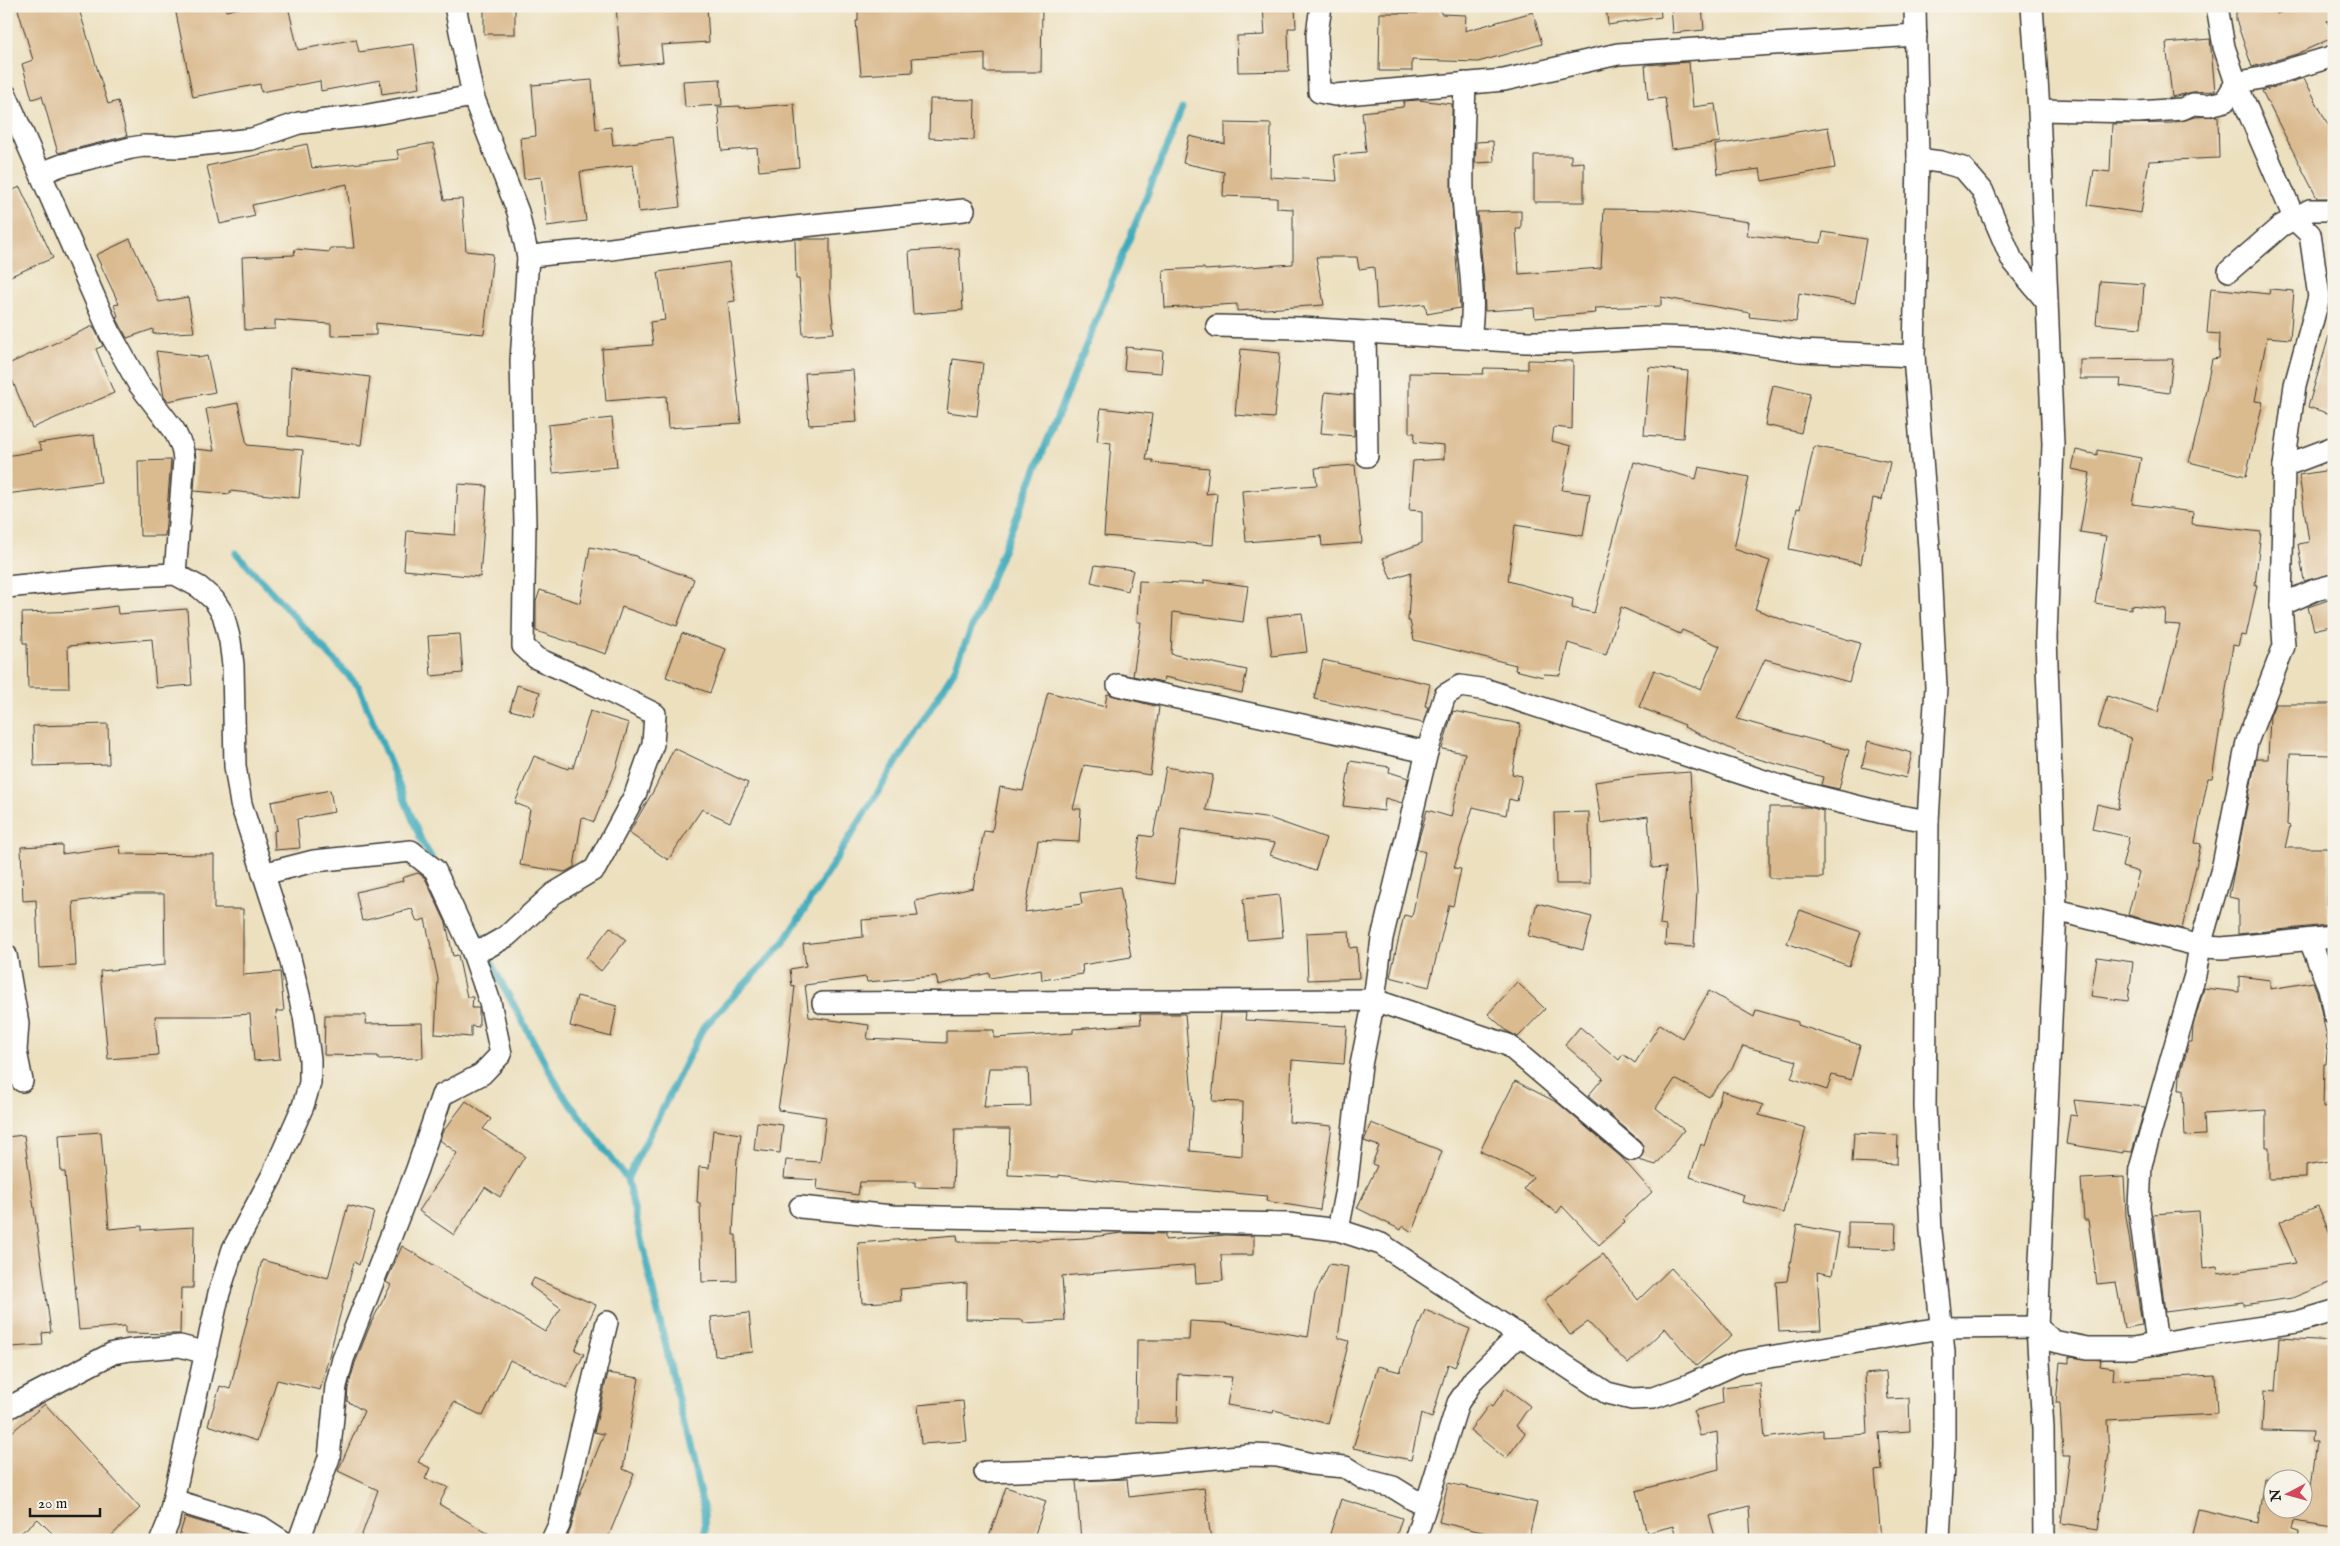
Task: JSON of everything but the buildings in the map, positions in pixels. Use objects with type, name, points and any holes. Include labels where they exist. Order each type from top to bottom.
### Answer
[{"type":"street","points":[[455,6],[473,96],[518,212],[528,256],[521,361],[525,524],[523,646],[536,658],[655,714],[653,744],[634,795],[595,869],[553,894],[507,936],[486,948],[472,950]]},
{"type":"street","points":[[1321,6],[1317,34],[1319,92],[1334,96],[1504,80],[1618,54],[1916,35]]},
{"type":"street","points":[[1915,6],[1918,159],[1914,356],[1929,548],[1936,687],[1928,821],[1925,1106],[1931,1231],[1944,1352],[1944,1447],[1939,1540]]},
{"type":"street","points":[[2032,6],[2039,110],[2053,444],[2046,638],[2056,910],[2037,1327],[2043,1429],[2044,1540]]},
{"type":"street","points":[[2157,1344],[2140,1207],[2141,1165],[2195,975],[2200,946],[2223,865],[2247,742],[2284,646],[2281,605],[2284,466],[2295,385],[2319,297],[2310,234],[2295,220],[2236,83],[2224,47],[2217,6]]},
{"type":"street","points":[[2236,83],[2262,78],[2334,56]]},
{"type":"street","points":[[1465,83],[1463,192],[1472,280],[1473,321],[1470,337]]},
{"type":"street","points":[[2039,110],[2138,112],[2182,109],[2193,104],[2210,105],[2226,101],[2236,83]]},
{"type":"street","points":[[6,95],[110,333],[138,383],[174,430],[182,447],[184,459],[175,574]]},
{"type":"street","points":[[41,173],[62,165],[130,148],[144,146],[179,147],[252,139],[299,122],[363,116],[473,96]]},
{"type":"street","points":[[1918,159],[1941,162],[1963,168],[1982,190],[2012,260],[2047,302]]},
{"type":"street","points":[[528,256],[547,253],[577,253],[750,230],[964,210]]},
{"type":"street","points":[[2229,271],[2281,226],[2295,220],[2310,210],[2334,210]]},
{"type":"street","points":[[1217,326],[1300,328],[1470,337],[1526,342],[1569,342],[1661,337],[1721,339],[1800,351],[1914,356]]},
{"type":"street","points":[[1365,332],[1367,456]]},
{"type":"street","points":[[2284,466],[2334,446]]},
{"type":"street","points":[[6,587],[111,577],[175,574],[199,587],[214,600],[223,614],[233,665],[235,766],[241,804],[288,950],[304,1016],[310,1059],[310,1083],[272,1176],[233,1249],[219,1293],[168,1522],[161,1540]]},
{"type":"street","points":[[2281,605],[2315,590],[2334,585]]},
{"type":"street","points":[[1118,685],[1428,752]]},
{"type":"street","points":[[1338,1230],[1346,1190],[1361,1065],[1374,1000],[1382,938],[1428,752],[1445,695],[1460,686],[1487,690],[1795,791],[1884,813],[1928,821]]},
{"type":"street","points":[[263,874],[314,861],[411,852],[435,870],[472,950],[490,1002],[501,1054],[482,1074],[442,1096],[417,1169],[343,1359],[336,1386],[329,1458],[299,1540]]},
{"type":"street","points":[[2056,910],[2200,946],[2222,948],[2310,941],[2334,937]]},
{"type":"street","points":[[2310,941],[2328,988],[2334,1014]]},
{"type":"street","points":[[6,955],[18,1023],[16,1051],[22,1081]]},
{"type":"street","points":[[823,1003],[1374,1000],[1508,1045],[1632,1150]]},
{"type":"street","points":[[800,1206],[892,1216],[1288,1224],[1338,1230],[1381,1244],[1607,1393],[1632,1399],[1653,1398],[1671,1392],[1740,1362],[1940,1328],[2037,1327],[2053,1341],[2087,1348],[2133,1348],[2297,1322],[2334,1311]]},
{"type":"street","points":[[552,1540],[559,1525],[607,1322]]},
{"type":"street","points":[[1415,1540],[1458,1403],[1474,1379],[1518,1335]]},
{"type":"street","points":[[6,1409],[113,1353],[180,1346],[206,1353]]},
{"type":"street","points":[[985,1472],[1106,1468],[1250,1455],[1278,1456],[1310,1464],[1345,1467],[1366,1480],[1393,1487],[1414,1500],[1427,1501]]},
{"type":"street","points":[[173,1500],[260,1526],[282,1540]]},
{"type":"waterway","points":[[627,1179],[703,1028],[782,945],[954,671],[1182,109]]},
{"type":"waterway","points":[[236,553],[359,687],[421,840],[431,857]]},
{"type":"waterway","points":[[467,915],[486,947],[493,967],[560,1090],[627,1179],[704,1511],[705,1540]]}]
